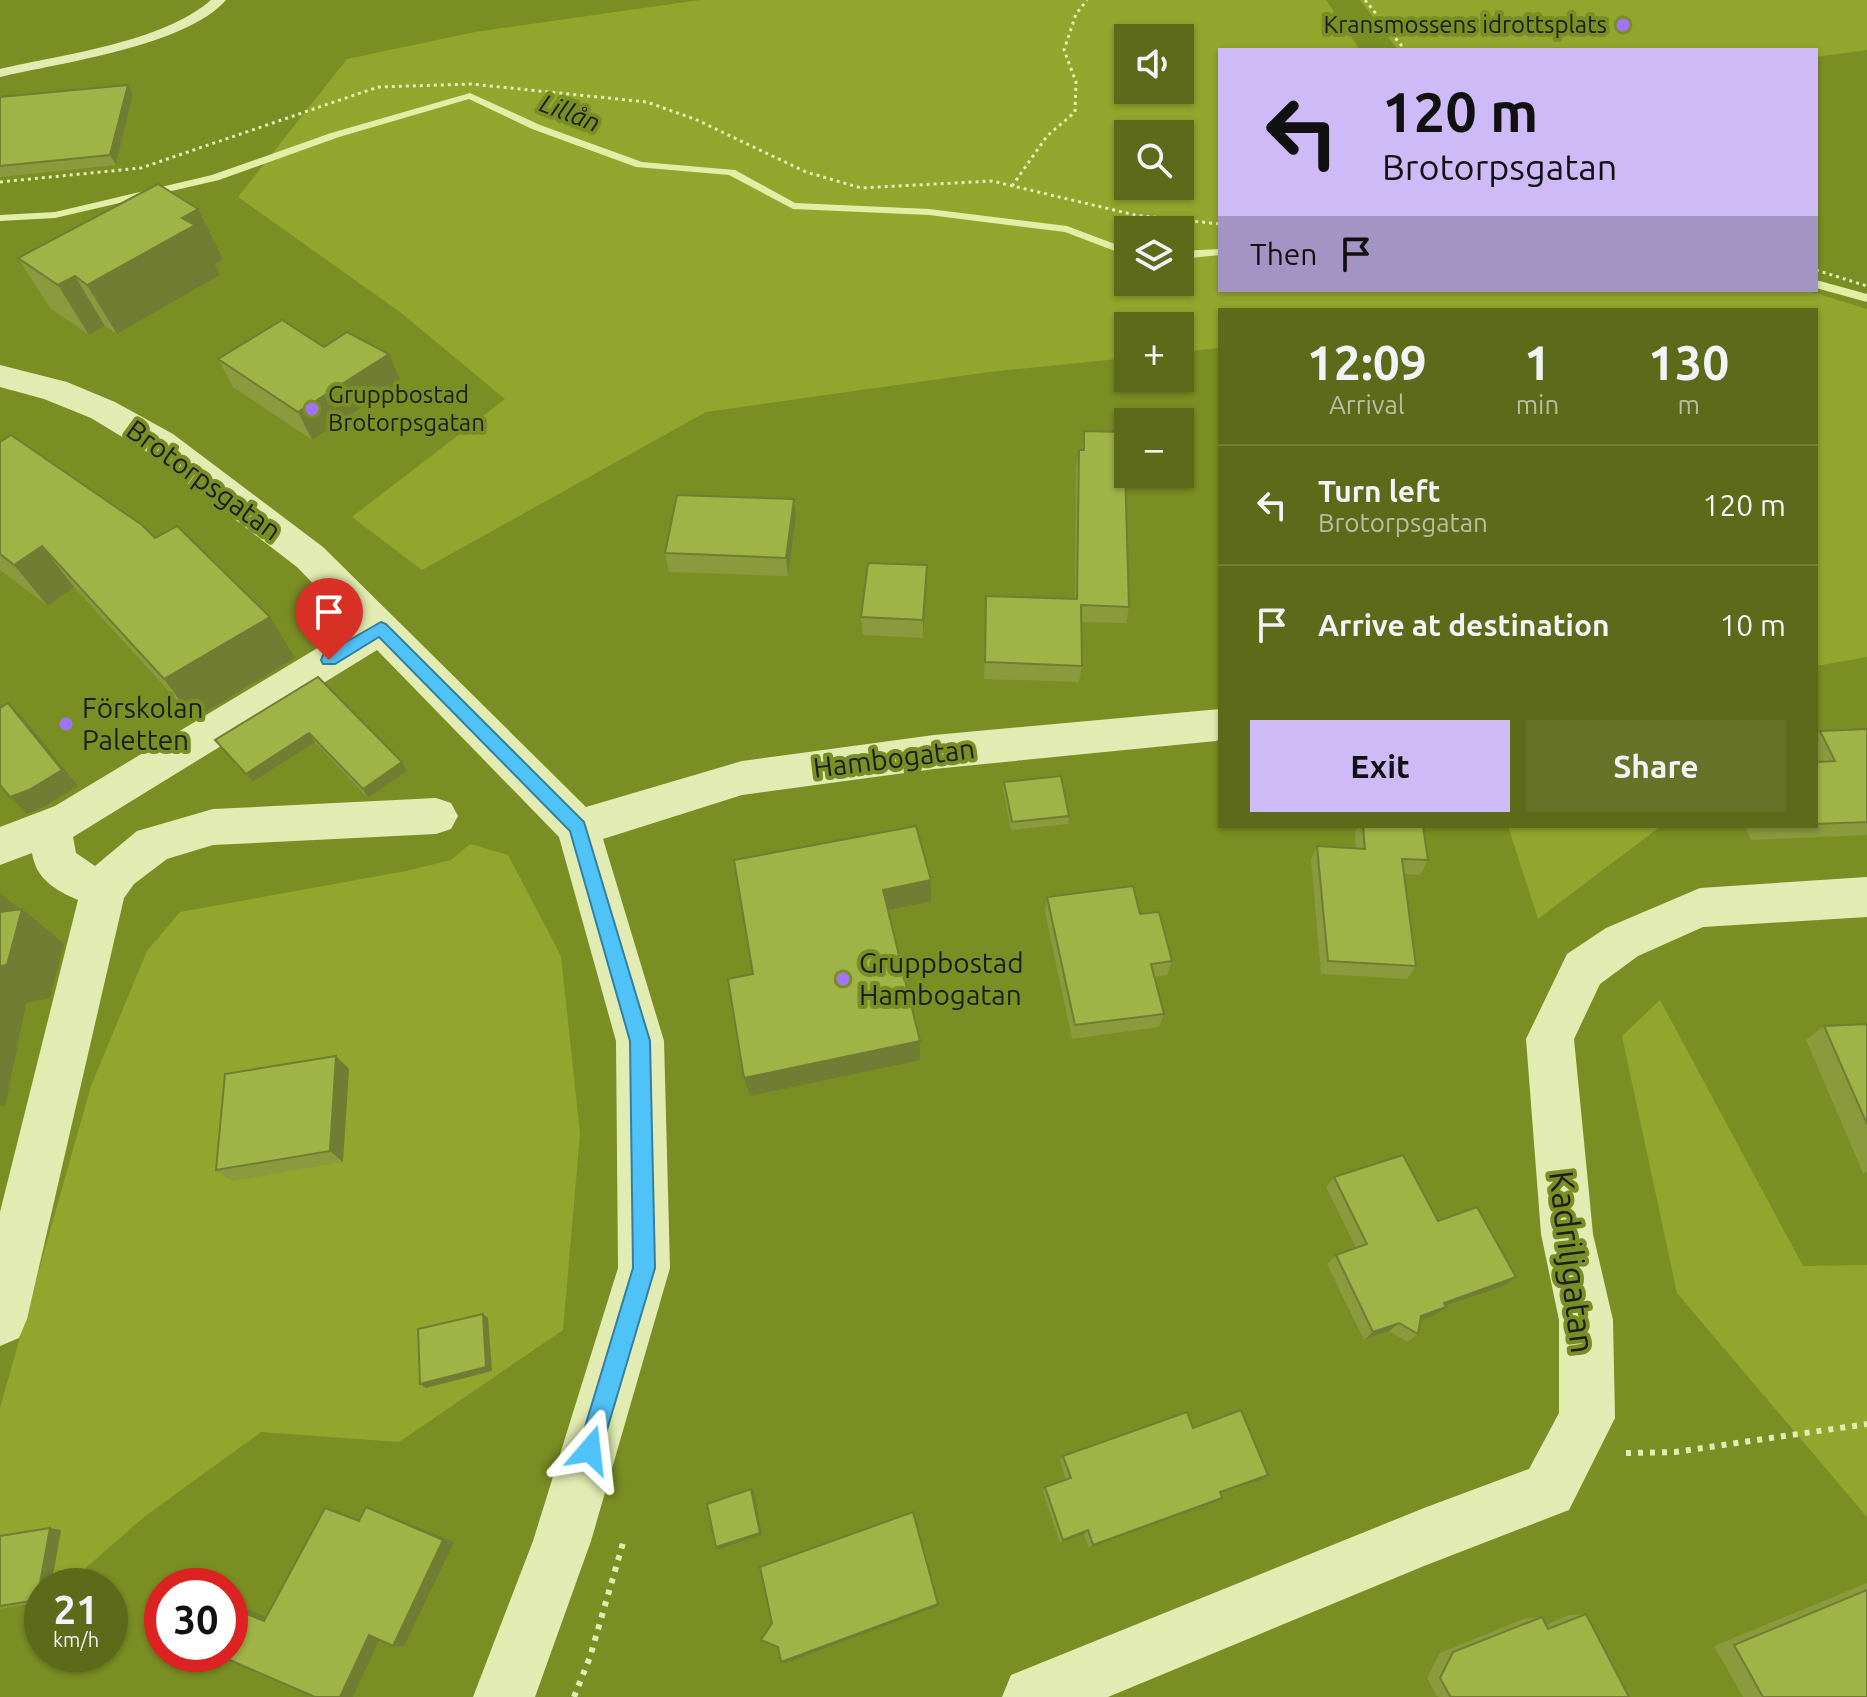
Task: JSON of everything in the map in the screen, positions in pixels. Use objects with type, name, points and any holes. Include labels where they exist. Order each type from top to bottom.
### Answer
[{"type":"street","name":"Brotorpsgatan","points":[[0,376],[55,390],[103,410],[160,443],[310,557],[578,828],[640,1041],[644,1268],[562,1541],[504,1697]]},
{"type":"street","points":[[0,846],[70,819],[381,628]]},
{"type":"street","name":"Hambogatan","points":[[578,828],[742,778],[934,752],[1216,724]]},
{"type":"street","points":[[0,1319],[103,891],[118,871],[153,844],[213,827],[436,816]]},
{"type":"street","points":[[50,828],[56,863],[73,877],[103,891]]},
{"type":"street","name":"Kadriljgatan","points":[[1549,1490],[1587,1418],[1586,1320],[1567,1234],[1550,1039],[1583,969],[1622,942],[1700,908],[1867,897]]},
{"type":"street","points":[[1033,1697],[1424,1537],[1549,1490]]},
{"type":"lane","points":[[0,73],[159,32],[199,17],[219,0]]},
{"type":"path","points":[[1012,186],[1047,136],[1075,112],[1076,82],[1064,50],[1076,14],[1087,0]]},
{"type":"path","points":[[1365,0],[1403,48]]},
{"type":"path","points":[[0,182],[141,168],[378,87],[471,84],[647,102],[697,120],[806,172],[861,188],[992,181],[1135,215],[1218,224]]},
{"type":"path","points":[[1818,271],[1867,286]]},
{"type":"path","points":[[1549,1490],[1615,1453],[1675,1452],[1867,1424]]},
{"type":"path","points":[[574,1697],[590,1657],[625,1535]]},
{"type":"green space","points":[[700,0],[1326,0],[1359,48],[1218,48],[1218,292],[1812,292],[1867,309],[1867,657],[1818,666],[1818,308],[1218,308],[1218,348],[1194,351],[1194,312],[1114,312],[1114,359],[989,372],[706,412],[422,570],[352,517],[505,399],[400,312],[238,197],[347,59],[475,32]]},
{"type":"green space","name":"Kransmossens idrottsplats","points":[[1360,0],[1867,0],[1867,50],[1818,57],[1818,48],[1396,48]]},
{"type":"green space","points":[[1509,828],[1658,828],[1538,919]]},
{"type":"green space","points":[[470,844],[508,855],[561,956],[580,1134],[563,1330],[399,1442],[261,1432],[144,1517],[86,1568],[24,1568],[24,1587],[0,1564],[0,1408],[91,1086],[147,951],[180,912],[451,860]]},
{"type":"green space","points":[[1660,1000],[1803,1266],[1867,1265],[1867,1517],[1677,1293],[1622,1036]]},
{"type":"building","points":[[128,85],[110,155],[0,166],[0,97]]},
{"type":"building","points":[[158,184],[198,209],[182,218],[195,225],[87,285],[75,276],[58,285],[18,258]]},
{"type":"building","points":[[282,320],[324,347],[347,332],[389,354],[298,412],[218,359]]},
{"type":"building","points":[[1084,431],[1114,432],[1114,488],[1126,488],[1129,607],[1081,605],[1082,666],[985,662],[986,596],[1077,599],[1079,450],[1084,450]]},
{"type":"building","points":[[11,435],[142,525],[155,538],[177,526],[270,617],[164,679],[42,546],[14,565],[0,554],[0,442]]},
{"type":"building","points":[[677,495],[794,499],[786,558],[665,553]]},
{"type":"building","points":[[868,563],[927,565],[923,620],[861,617]]},
{"type":"building","points":[[318,677],[402,762],[363,789],[309,733],[246,774],[215,740]]},
{"type":"building","points":[[8,703],[62,770],[29,790],[10,797],[0,785],[0,708]]},
{"type":"building","points":[[1867,729],[1867,822],[1818,824],[1818,762],[1835,761],[1820,731]]},
{"type":"building","points":[[1061,776],[1069,816],[1012,822],[1004,782]]},
{"type":"building","name":"Gruppbostad Hambogatan","points":[[916,826],[931,880],[883,890],[920,1041],[744,1078],[728,979],[753,974],[734,860]]},
{"type":"building","points":[[1363,828],[1423,828],[1428,860],[1402,859],[1416,966],[1328,961],[1317,846],[1365,849]]},
{"type":"building","points":[[1133,886],[1140,914],[1159,912],[1172,961],[1151,964],[1164,1014],[1075,1025],[1047,897]]},
{"type":"building","points":[[22,909],[7,965],[0,966],[0,912]]},
{"type":"building","points":[[1867,1024],[1867,1124],[1824,1026]]},
{"type":"building","points":[[336,1056],[330,1151],[216,1170],[225,1074]]},
{"type":"building","points":[[1403,1155],[1438,1221],[1477,1207],[1516,1277],[1444,1303],[1446,1307],[1421,1316],[1418,1334],[1399,1323],[1373,1332],[1336,1255],[1367,1244],[1334,1177]]},
{"type":"building","points":[[483,1314],[486,1367],[420,1384],[418,1329]]},
{"type":"building","points":[[1241,1410],[1268,1475],[1220,1492],[1222,1498],[1093,1545],[1088,1530],[1063,1540],[1045,1487],[1071,1478],[1063,1456],[1187,1412],[1193,1428]]},
{"type":"building","points":[[751,1489],[760,1533],[716,1547],[707,1504]]},
{"type":"building","points":[[366,1507],[443,1540],[393,1646],[369,1635],[340,1697],[315,1697],[248,1668],[248,1614],[264,1621],[325,1508],[359,1521]]},
{"type":"building","points":[[913,1512],[938,1604],[781,1662],[778,1647],[761,1640],[772,1623],[760,1567]]},
{"type":"building","points":[[50,1528],[43,1568],[24,1568],[24,1602],[0,1606],[0,1536]]},
{"type":"building","points":[[1867,1590],[1867,1697],[1763,1697],[1734,1645]]},
{"type":"building","points":[[1586,1614],[1629,1697],[1452,1697],[1440,1678],[1453,1652],[1542,1617],[1548,1629]]},
{"type":"waterway","name":"Lillån","points":[[0,218],[55,215],[215,178],[335,135],[470,96],[536,127],[640,165],[731,172],[793,206],[929,212],[1067,229],[1114,247]]},
{"type":"waterway","name":"Lillån","points":[[1194,254],[1218,252]]},
{"type":"waterway","name":"Lillån","points":[[1818,285],[1867,298]]},
{"type":"place","name":"Kransmossens idrottsplats","points":[[1623,25]]},
{"type":"place","name":"Gruppbostad Brotorpsgatan","points":[[312,409]]},
{"type":"place","name":"Förskolan Paletten","points":[[66,724]]},
{"type":"place","name":"Gruppbostad Hambogatan","points":[[843,979]]},
{"type":"route","points":[[329,660],[381,628],[578,828],[640,1041],[641,1069],[644,1268],[590,1450]]}]
